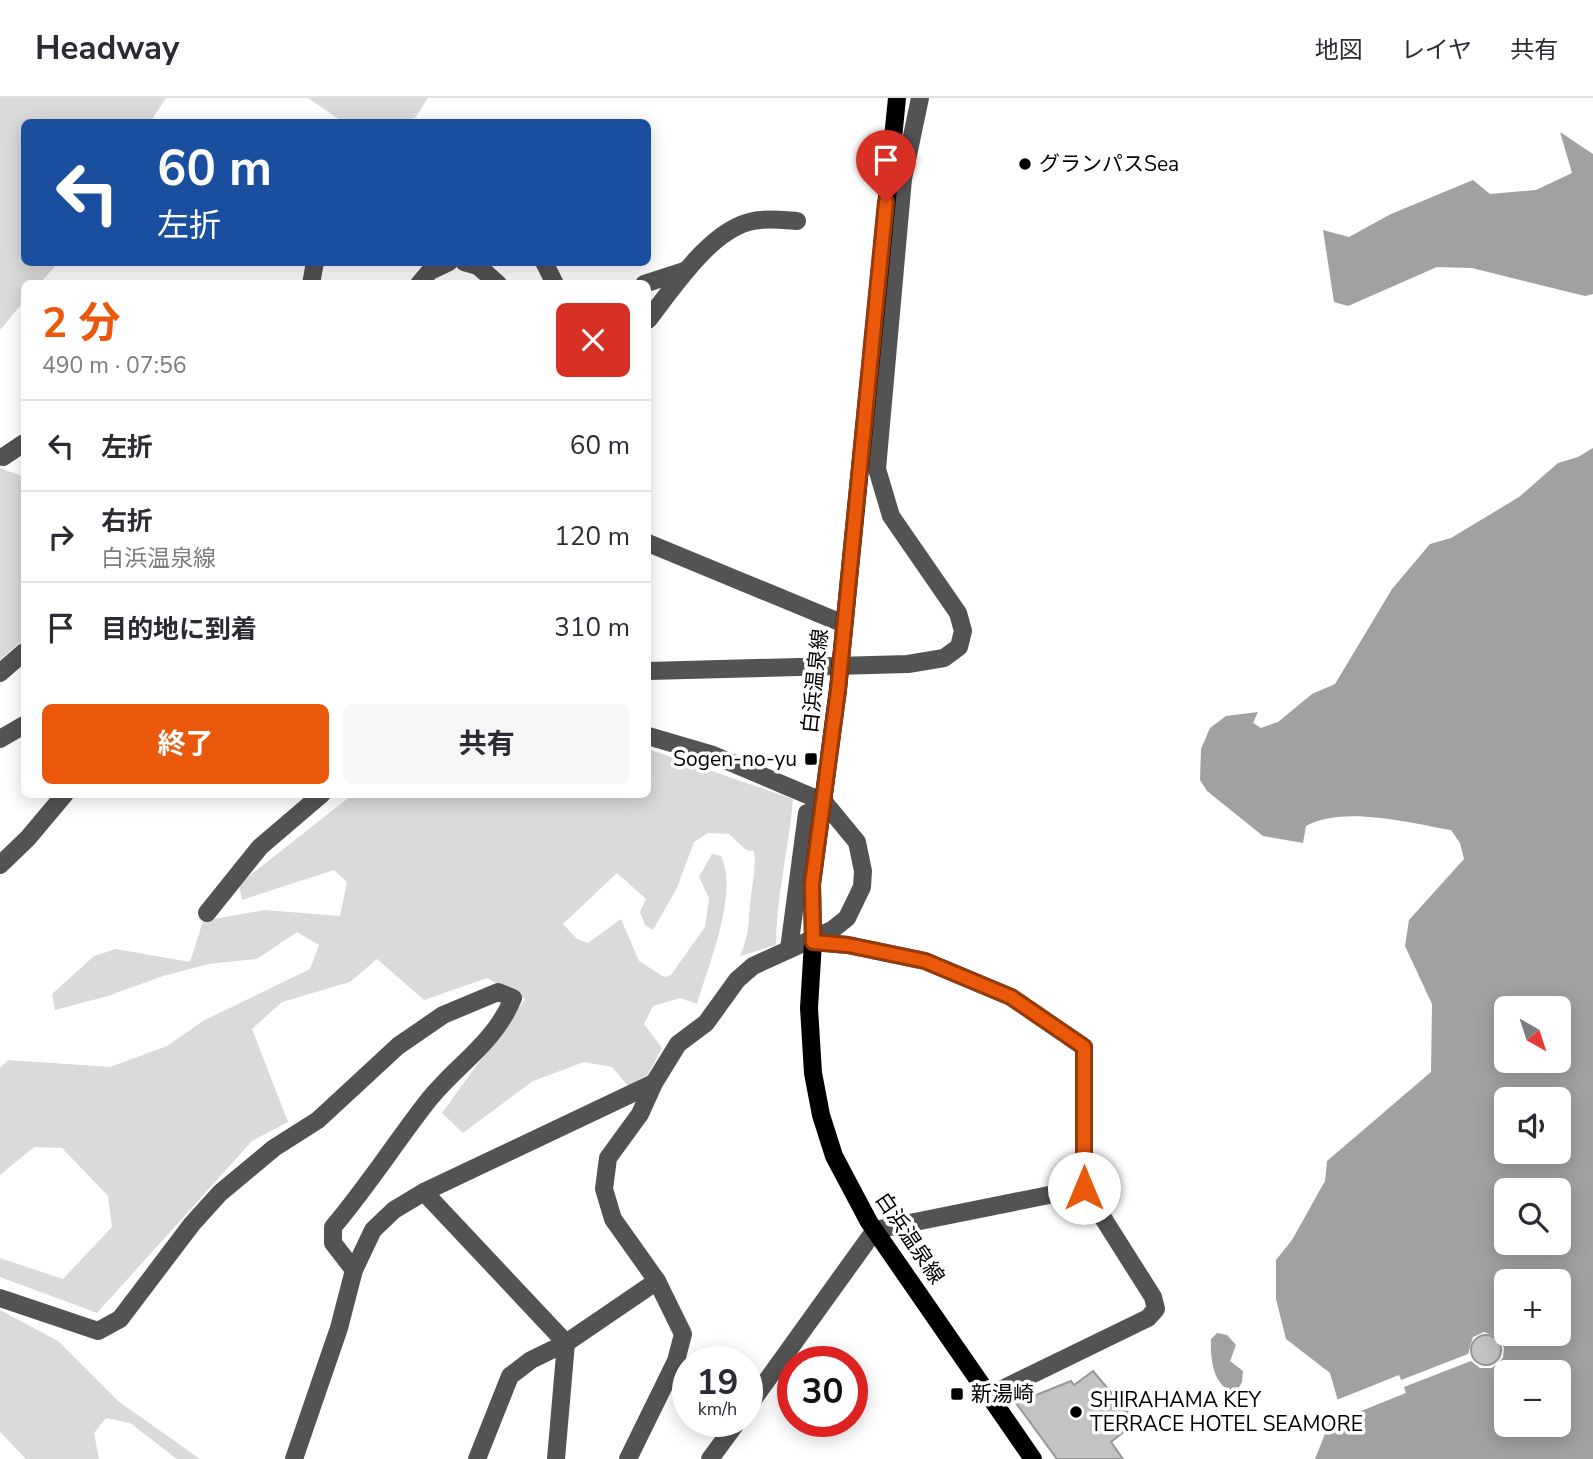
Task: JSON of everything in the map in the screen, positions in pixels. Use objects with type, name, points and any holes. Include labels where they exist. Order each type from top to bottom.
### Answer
[{"type":"main road","name":"白浜温泉線","points":[[897,98],[840,673],[812,884],[813,942],[809,1007],[813,1073],[821,1115],[834,1156],[875,1230],[1033,1459]]},
{"type":"street","points":[[651,671],[908,664],[944,659],[959,647],[963,631],[958,613],[891,516],[877,469],[903,179],[920,98]]},
{"type":"street","points":[[651,316],[687,270],[721,236],[754,220],[797,221]]},
{"type":"street","points":[[422,280],[430,271],[441,266]]},
{"type":"street","points":[[478,266],[494,280]]},
{"type":"street","points":[[651,282],[687,270]]},
{"type":"street","points":[[2,456],[21,445]]},
{"type":"street","points":[[2,456],[21,459]]},
{"type":"street","points":[[651,544],[843,632]]},
{"type":"street","points":[[0,673],[21,655]]},
{"type":"street","points":[[0,739],[21,726]]},
{"type":"street","points":[[628,1459],[676,1360],[683,1334],[657,1281],[613,1219],[604,1189],[608,1158],[640,1114],[654,1083],[678,1044],[706,1023],[737,980],[753,966],[832,930],[847,918],[856,904],[863,871],[857,842],[823,805],[713,755],[651,737]]},
{"type":"street","points":[[0,865],[28,838],[62,798]]},
{"type":"street","points":[[207,913],[260,847],[317,798]]},
{"type":"street","points":[[789,949],[807,813],[823,805]]},
{"type":"street","points":[[813,942],[848,945],[925,961],[1011,997],[1084,1047],[1084,1188],[1153,1297],[1156,1309],[1149,1318],[990,1395]]},
{"type":"street","points":[[0,1298],[98,1331],[120,1319],[191,1224],[220,1193],[274,1147],[318,1120],[398,1046],[443,1016],[498,992],[513,998],[506,1015],[478,1052],[430,1099],[333,1227],[333,1243],[354,1270]]},
{"type":"street","points":[[294,1459],[339,1328],[354,1270],[373,1230],[394,1210],[424,1192],[654,1083]]},
{"type":"street","points":[[763,1386],[875,1230],[1084,1188]]},
{"type":"street","points":[[424,1192],[566,1343],[555,1459]]},
{"type":"street","points":[[477,1459],[510,1376],[531,1360],[566,1343],[657,1281]]},
{"type":"street","points":[[710,1459],[726,1437]]},
{"type":"shaded area","points":[[0,98],[166,98],[152,119],[21,119],[21,266],[55,266],[43,280],[21,280],[21,305],[0,330]]},
{"type":"shaded area","points":[[308,98],[428,98],[415,118],[339,119]]},
{"type":"shaded area","points":[[1560,132],[1593,154],[1593,294],[1585,296],[1472,268],[1437,267],[1348,306],[1334,302],[1323,230],[1349,237],[1391,214],[1473,180],[1490,194],[1536,190],[1572,173]]},
{"type":"shaded area","points":[[1593,448],[1593,1459],[1315,1459],[1338,1401],[1330,1373],[1286,1339],[1276,1299],[1276,1260],[1292,1240],[1325,1181],[1327,1161],[1431,1072],[1432,1004],[1405,946],[1409,920],[1464,859],[1460,843],[1451,830],[1397,820],[1358,816],[1321,820],[1306,826],[1303,843],[1263,836],[1207,791],[1200,780],[1201,749],[1210,728],[1226,716],[1258,712],[1253,723],[1261,728],[1278,722],[1312,694],[1335,684],[1392,589],[1430,544],[1451,538],[1519,497],[1558,463],[1578,457]]},
{"type":"shaded area","points":[[0,468],[21,476],[21,642],[0,660]]},
{"type":"shaded area","points":[[651,750],[793,799],[778,909],[776,945],[740,956],[748,931],[754,851],[746,850],[729,834],[708,833],[694,842],[677,888],[653,930],[645,925],[640,912],[646,899],[617,873],[563,924],[577,939],[588,943],[621,919],[639,961],[664,977],[671,975],[705,927],[709,898],[699,877],[712,854],[721,856],[726,872],[724,909],[697,1004],[680,998],[653,1006],[644,1024],[662,1048],[648,1075],[628,1086],[612,1067],[584,1062],[533,1081],[463,1133],[442,1113],[525,999],[487,978],[424,1000],[377,959],[350,982],[282,1002],[252,1029],[288,1122],[252,1141],[97,1313],[0,1277],[0,1258],[63,1279],[112,1227],[108,1196],[62,1148],[34,1147],[0,1175],[0,1068],[8,1060],[110,1067],[167,1046],[203,1021],[310,969],[319,945],[297,932],[257,959],[209,964],[55,1010],[52,994],[94,956],[116,949],[190,962],[203,921],[265,910],[340,916],[347,882],[334,870],[242,900],[239,884],[348,798],[651,798]]},
{"type":"shaded area","points":[[0,1310],[58,1341],[118,1401],[200,1459],[177,1459],[130,1423],[106,1418],[94,1433],[99,1459],[26,1459],[0,1432]]},
{"type":"shaded area","points":[[1217,1333],[1227,1335],[1236,1345],[1230,1361],[1243,1371],[1242,1382],[1237,1391],[1229,1390],[1223,1385],[1215,1372],[1211,1339]]},
{"type":"pier","points":[[1484,1332],[1494,1336],[1494,1346],[1504,1348],[1503,1358],[1494,1360],[1492,1368],[1480,1368],[1471,1361],[1404,1387],[1406,1393],[1331,1423],[1328,1418],[1334,1401],[1399,1375],[1401,1380],[1468,1354],[1473,1337]]},
{"type":"building","points":[[1480,1336],[1492,1336],[1494,1346],[1500,1346],[1500,1356],[1492,1364],[1480,1364],[1472,1356],[1472,1344]]},
{"type":"building","name":"SHIRAHAMA KEY TERRACE HOTEL SEAMORE","points":[[1093,1371],[1136,1422],[1111,1442],[1123,1459],[1057,1459],[1016,1403],[1071,1381],[1074,1385]]},
{"type":"place","name":"グランパスSea","points":[[1025,164]]},
{"type":"place","name":"Sogen-no-yu","points":[[811,759]]},
{"type":"place","name":"新湯崎","points":[[957,1394]]},
{"type":"place","name":"SHIRAHAMA KEY TERRACE HOTEL SEAMORE","points":[[1076,1412]]},
{"type":"route","points":[[886,202],[838,690],[812,884],[813,942],[848,945],[925,961],[1011,997],[1045,1023],[1084,1047],[1084,1188]]}]
